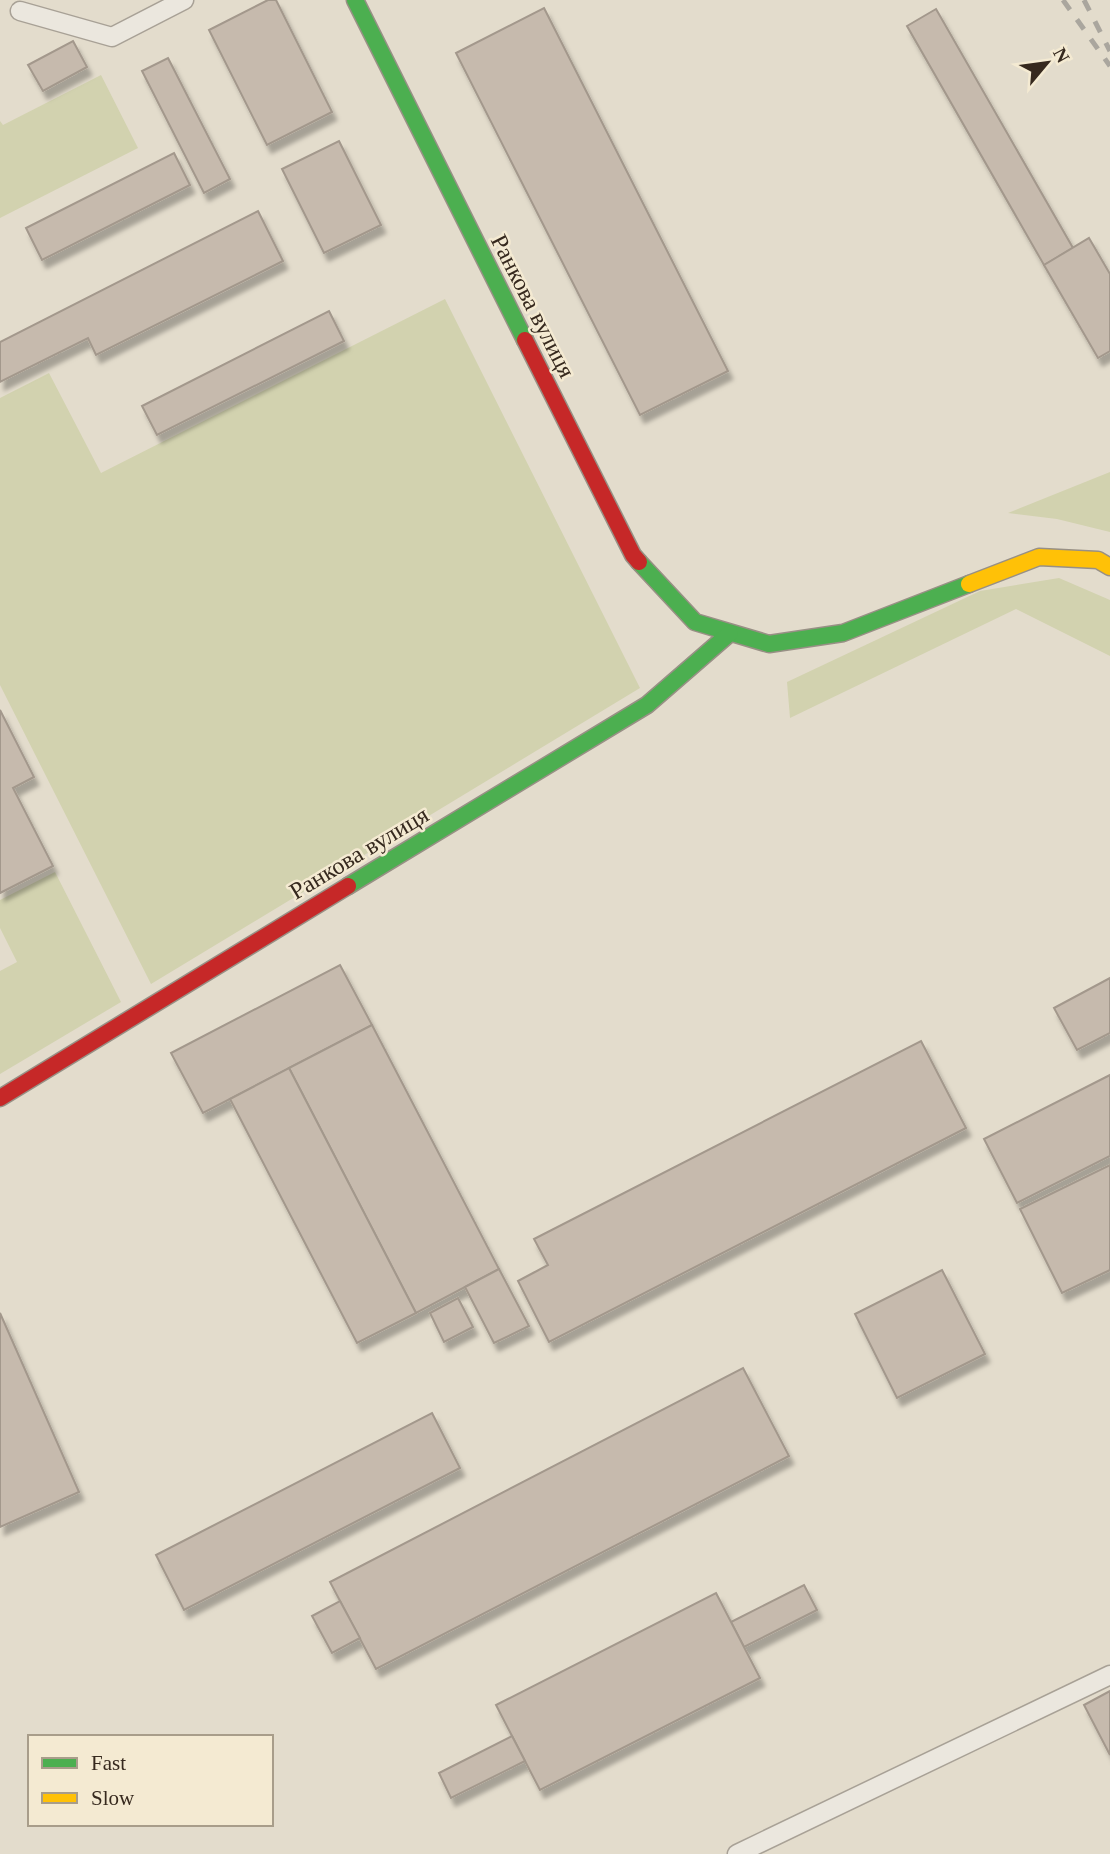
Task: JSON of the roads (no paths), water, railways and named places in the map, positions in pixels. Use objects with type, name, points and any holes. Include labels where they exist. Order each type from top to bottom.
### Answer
[{"type":"street","name":"Ранкова вулиця","points":[[355,0],[633,555],[695,622],[769,644],[843,633],[1039,557],[1098,560],[1110,567]]},
{"type":"street","name":"Ранкова вулиця","points":[[0,1098],[647,705],[730,633]]},
{"type":"lane","points":[[20,11],[112,37],[184,0]]},
{"type":"lane","points":[[737,1854],[1110,1675]]},
{"type":"railway","points":[[1063,0],[1110,66]]},
{"type":"railway","points":[[1084,0],[1110,51]]}]
